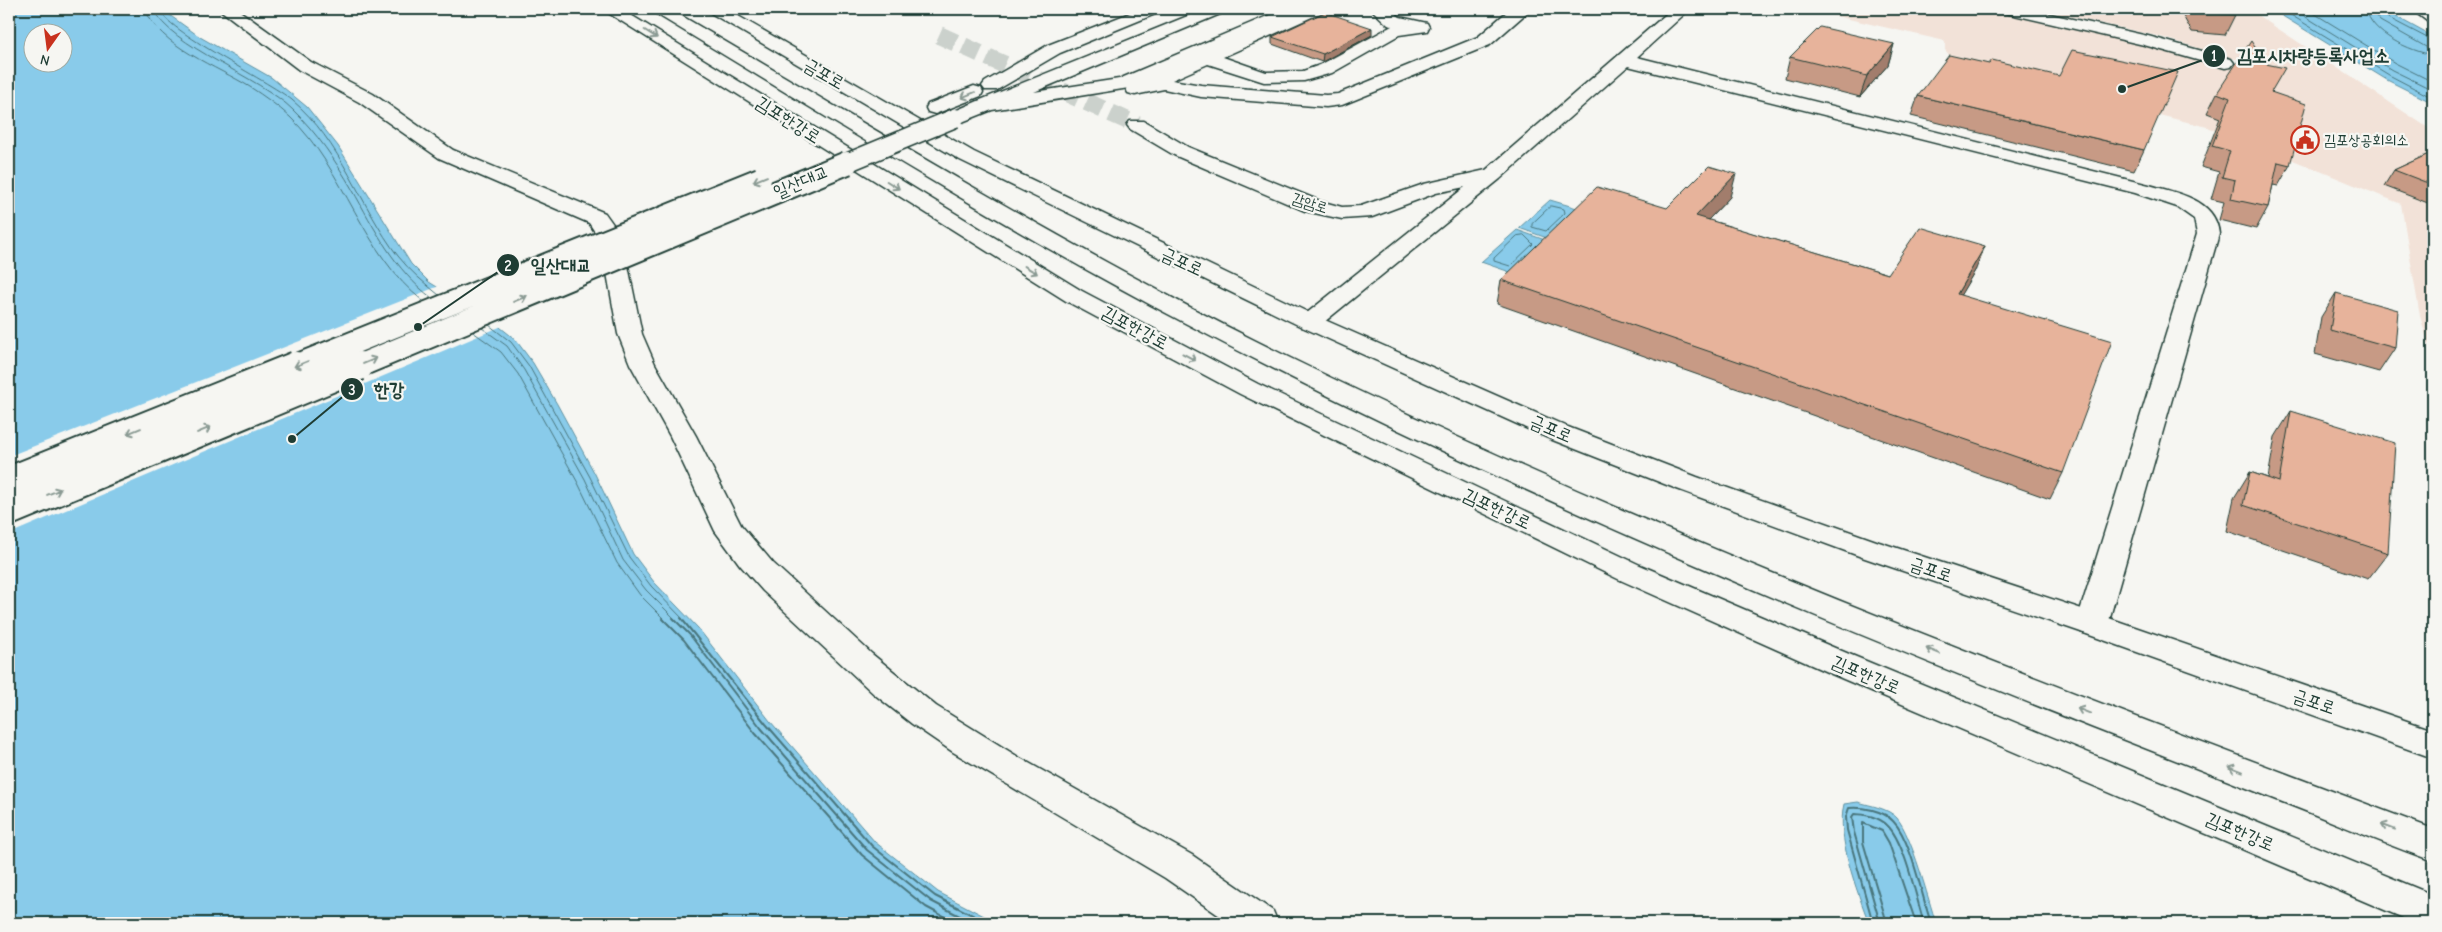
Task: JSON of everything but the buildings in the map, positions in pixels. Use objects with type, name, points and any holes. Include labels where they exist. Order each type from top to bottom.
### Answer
[{"type":"main road","points":[[227,9],[305,66],[366,98],[446,154],[597,218],[605,225],[617,267],[626,322],[641,361],[675,422],[730,530],[755,562],[807,615],[858,661],[923,714],[991,758],[1172,863],[1259,923]]},
{"type":"main road","name":"김포한강로","points":[[610,9],[1074,296],[1258,393],[1638,576],[1838,663],[2433,914]]},
{"type":"main road","name":"김포한강로","points":[[659,9],[953,185],[1111,275],[1446,442],[1642,532],[1846,616],[2433,845]]},
{"type":"main road","name":"금포로","points":[[715,9],[968,156],[1158,250],[1310,322],[1559,433],[1687,483],[1869,549],[2092,624],[2433,744]]},
{"type":"main road","points":[[1038,38],[1114,9]]},
{"type":"main road","points":[[991,86],[1044,44],[1134,9]]},
{"type":"main road","points":[[945,113],[1054,49],[1154,9]]},
{"type":"main road","points":[[991,86],[1063,52],[1173,9]]},
{"type":"main road","points":[[991,86],[1075,56],[1193,9]]},
{"type":"main road","points":[[985,105],[1219,9]]},
{"type":"main road","points":[[985,105],[1084,71],[1238,9]]},
{"type":"main road","points":[[985,105],[1097,75],[1256,9]]},
{"type":"main road","points":[[945,113],[1109,80],[1276,9]]},
{"type":"main road","points":[[985,105],[1123,84],[1297,9]]},
{"type":"main road","points":[[1317,9],[1135,89],[1164,84],[1201,91],[1309,101],[1342,98],[1484,40],[1493,35],[1512,14],[1523,9]]},
{"type":"main road","points":[[1208,58],[1264,77],[1304,76],[1326,69],[1395,30],[1421,27],[1394,22],[1391,16],[1379,9]]},
{"type":"main road","name":"감암로","points":[[1310,322],[1493,175],[1682,9]]},
{"type":"main road","points":[[2007,9],[2148,41],[2225,63]]},
{"type":"main road","points":[[2419,9],[2433,16]]},
{"type":"main road","points":[[991,86],[1023,49]]},
{"type":"main road","points":[[1626,60],[2142,190],[2183,203],[2205,217],[2209,226],[2208,234],[2092,624]]},
{"type":"main road","name":"일산대교","points":[[9,481],[945,113]]},
{"type":"main road","name":"일산대교","points":[[9,511],[945,113]]},
{"type":"main road","name":"감암로","points":[[1137,126],[1181,151],[1313,206],[1342,213],[1364,212],[1431,188],[1493,175]]},
{"type":"shaded area","points":[[1805,9],[1992,9],[2179,52],[2232,68],[2239,60],[2158,36],[2037,9],[2248,9],[2433,131],[2433,359],[2420,316],[2401,204],[2239,138],[2207,127],[2024,81],[1951,57],[1945,50],[1945,41]]},
{"type":"water","points":[[9,9],[161,9],[200,37],[272,78],[307,107],[338,146],[411,264],[429,282],[491,320],[515,339],[533,363],[557,404],[595,474],[633,554],[654,582],[698,628],[770,721],[875,842],[938,892],[986,917],[1003,923],[9,923]]},
{"type":"water","points":[[2271,9],[2382,9],[2433,37],[2433,103],[2387,80]]},
{"type":"water","points":[[1550,200],[1577,208],[1547,238],[1519,228]]},
{"type":"water","points":[[1517,230],[1545,240],[1510,272],[1481,262]]},
{"type":"water","points":[[1858,802],[1889,812],[1897,818],[1903,827],[1914,853],[1936,923],[1869,923],[1849,864],[1843,832],[1842,817],[1844,804]]},
{"type":"pier","points":[[439,286],[502,326],[9,534],[9,456]]},
{"type":"tunnel","points":[[939,35],[1137,125]]},
{"type":"place","name":"김포시차량등록사업소","points":[[2122,89]]},
{"type":"place","name":"김포상공회의소","points":[[2305,140]]},
{"type":"place","name":"일산대교","points":[[418,327]]},
{"type":"place","name":"한강","points":[[292,439]]}]
